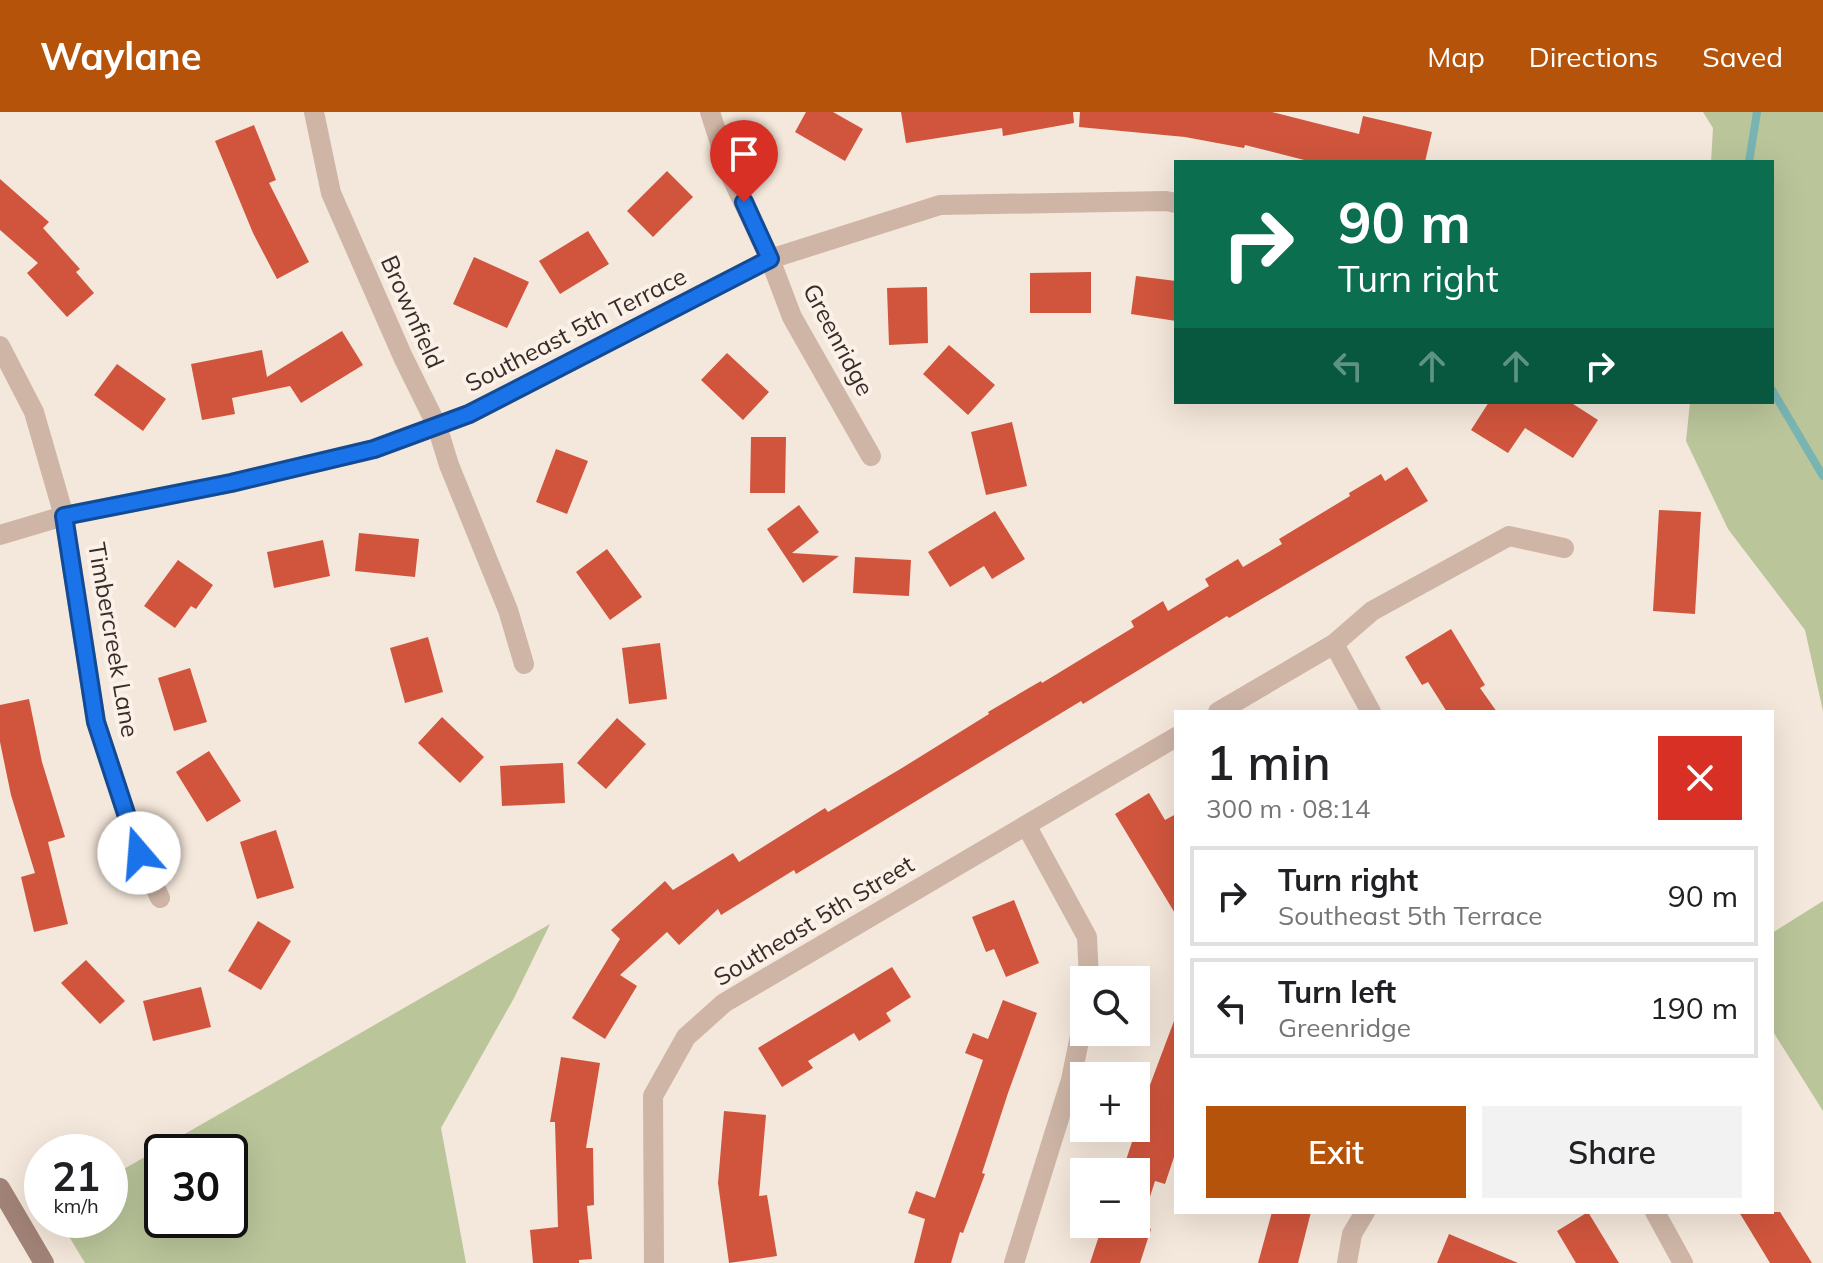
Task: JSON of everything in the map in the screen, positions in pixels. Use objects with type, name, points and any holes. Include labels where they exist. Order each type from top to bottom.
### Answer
[{"type":"main road","points":[[0,1188],[44,1263]]},
{"type":"street","name":"Brownfield","points":[[314,112],[331,193],[437,426],[449,465],[508,610],[524,664]]},
{"type":"street","name":"Greenridge","points":[[710,112],[730,174],[770,259],[792,317],[871,456]]},
{"type":"street","name":"Southeast 5th Terrace","points":[[0,535],[64,516],[231,483],[374,449],[469,414],[770,259],[940,205],[1174,203]]},
{"type":"street","name":"Timbercreek Lane","points":[[0,346],[34,412],[64,516],[96,722],[139,853],[160,898]]},
{"type":"street","points":[[1221,710],[1334,644],[1372,611],[1509,536],[1564,548]]},
{"type":"street","points":[[1334,644],[1370,710]]},
{"type":"street","name":"Southeast 5th Street","points":[[654,1263],[653,1096],[686,1037],[724,1003],[1174,738]]},
{"type":"street","points":[[1026,825],[1087,937],[1088,966]]},
{"type":"street","points":[[1014,1263],[1071,1080],[1078,1046]]},
{"type":"street","points":[[1347,1263],[1352,1234],[1364,1214]]},
{"type":"street","points":[[1656,1214],[1683,1263]]},
{"type":"green space","points":[[1703,112],[1823,112],[1823,711],[1805,630],[1728,529],[1686,441],[1690,404],[1774,404],[1774,160],[1711,160],[1713,128]]},
{"type":"green space","points":[[1823,901],[1823,1111],[1774,1033],[1774,932]]},
{"type":"green space","points":[[550,924],[514,998],[441,1128],[466,1263],[85,1263],[70,1238],[128,1238],[128,1167],[144,1157],[144,1238],[248,1238],[248,1134],[185,1134]]},
{"type":"building","points":[[806,112],[833,112],[863,129],[845,161],[795,132]]},
{"type":"building","points":[[901,112],[1073,112],[1074,123],[1003,136],[1002,128],[906,143]]},
{"type":"building","points":[[1080,112],[1272,112],[1359,134],[1363,116],[1432,132],[1425,160],[1304,160],[1245,145],[1244,148],[1185,137],[1079,127]]},
{"type":"building","points":[[254,125],[276,180],[269,183],[309,262],[277,279],[253,233],[215,141]]},
{"type":"building","points":[[667,171],[693,197],[653,237],[627,211]]},
{"type":"building","points":[[0,179],[49,222],[43,228],[80,269],[76,272],[94,293],[67,317],[27,273],[38,263],[0,230]]},
{"type":"building","points":[[588,231],[609,264],[560,294],[539,261]]},
{"type":"building","points":[[474,257],[529,282],[507,328],[453,304]]},
{"type":"building","points":[[1091,272],[1091,313],[1030,313],[1030,273]]},
{"type":"building","points":[[1136,276],[1174,281],[1174,321],[1131,314]]},
{"type":"building","points":[[927,287],[928,343],[889,345],[887,288]]},
{"type":"building","points":[[342,331],[363,365],[301,403],[290,386],[232,398],[235,414],[202,420],[191,364],[262,350],[267,377]]},
{"type":"building","points":[[949,345],[995,385],[968,415],[923,374]]},
{"type":"building","points":[[727,353],[769,392],[743,420],[701,380]]},
{"type":"building","points":[[117,364],[166,399],[143,431],[94,395]]},
{"type":"building","points":[[1488,404],[1573,404],[1598,420],[1573,458],[1525,428],[1508,453],[1471,430]]},
{"type":"building","points":[[1012,422],[1027,486],[986,495],[971,432]]},
{"type":"building","points":[[751,437],[786,437],[785,493],[750,493]]},
{"type":"building","points":[[556,449],[588,461],[567,514],[536,502]]},
{"type":"building","points":[[1407,467],[1428,501],[1229,618],[1227,616],[1083,704],[1081,701],[796,874],[794,870],[721,915],[718,909],[679,945],[667,932],[620,975],[637,986],[605,1039],[572,1018],[620,939],[611,930],[665,881],[673,890],[733,853],[739,862],[825,808],[828,812],[902,768],[988,712],[1134,627],[1131,621],[1163,601],[1168,611],[1209,586],[1205,579],[1238,559],[1243,567],[1282,544],[1279,539],[1350,496],[1349,493],[1381,474],[1385,481]]},
{"type":"building","points":[[799,505],[819,532],[792,553],[839,556],[803,583],[767,529]]},
{"type":"building","points":[[1659,510],[1701,512],[1695,614],[1653,611]]},
{"type":"building","points":[[995,511],[1025,559],[992,579],[984,566],[950,587],[928,552]]},
{"type":"building","points":[[359,533],[419,539],[415,577],[355,571]]},
{"type":"building","points":[[323,540],[330,576],[274,588],[267,552]]},
{"type":"building","points":[[607,549],[642,597],[610,620],[576,572]]},
{"type":"building","points":[[855,557],[911,560],[909,596],[853,593]]},
{"type":"building","points":[[178,560],[213,585],[196,609],[191,606],[175,628],[144,606]]},
{"type":"building","points":[[1451,629],[1485,685],[1480,688],[1496,710],[1446,710],[1428,682],[1422,685],[1405,657]]},
{"type":"building","points":[[428,637],[443,692],[405,703],[390,648]]},
{"type":"building","points":[[660,643],[667,699],[629,704],[622,648]]},
{"type":"building","points":[[190,668],[207,722],[174,731],[158,678]]},
{"type":"building","points":[[29,699],[42,762],[65,837],[48,842],[68,924],[34,932],[21,877],[35,873],[11,795],[0,742],[0,705]]},
{"type":"building","points":[[442,717],[484,757],[460,783],[418,743]]},
{"type":"building","points":[[617,718],[646,744],[606,789],[577,763]]},
{"type":"building","points":[[209,751],[241,801],[207,822],[176,772]]},
{"type":"building","points":[[563,763],[565,803],[502,806],[500,766]]},
{"type":"building","points":[[1149,793],[1165,820],[1174,815],[1174,912],[1115,814]]},
{"type":"building","points":[[276,830],[294,888],[257,899],[240,842]]},
{"type":"building","points":[[1014,900],[1039,963],[1006,977],[994,949],[986,952],[972,917]]},
{"type":"building","points":[[258,921],[291,941],[261,990],[228,971]]},
{"type":"building","points":[[86,960],[125,1001],[100,1024],[61,983]]},
{"type":"building","points":[[892,967],[911,997],[886,1013],[891,1021],[859,1041],[854,1033],[808,1061],[813,1068],[782,1087],[758,1048]]},
{"type":"building","points":[[201,987],[211,1027],[153,1041],[143,1001]]},
{"type":"building","points":[[1003,1000],[1037,1013],[982,1173],[985,1174],[963,1233],[960,1232],[951,1263],[914,1263],[925,1219],[908,1213],[916,1191],[935,1198],[983,1060],[965,1053],[973,1033],[988,1039]]},
{"type":"building","points":[[1174,1021],[1174,1157],[1165,1184],[1155,1181],[1150,1197],[1150,1158],[1127,1158],[1132,1142],[1150,1142],[1150,1085]]},
{"type":"building","points":[[561,1057],[600,1063],[586,1148],[593,1148],[594,1205],[587,1206],[592,1259],[579,1260],[579,1263],[533,1263],[530,1230],[558,1227],[555,1122],[550,1122]]},
{"type":"building","points":[[724,1111],[766,1115],[759,1196],[767,1195],[777,1256],[729,1263],[718,1183]]},
{"type":"building","points":[[1780,1212],[1812,1263],[1770,1263],[1740,1214]]},
{"type":"building","points":[[1271,1214],[1310,1214],[1298,1263],[1258,1263]]},
{"type":"building","points":[[1589,1214],[1619,1263],[1576,1263],[1557,1231]]},
{"type":"building","points":[[1449,1234],[1518,1263],[1437,1263]]},
{"type":"building","points":[[1098,1238],[1148,1238],[1140,1263],[1090,1263]]},
{"type":"waterway","points":[[1749,160],[1757,112]]},
{"type":"waterway","points":[[1774,393],[1823,476]]},
{"type":"route","points":[[139,853],[96,722],[64,516],[231,483],[374,449],[469,414],[770,259],[744,202]]}]
